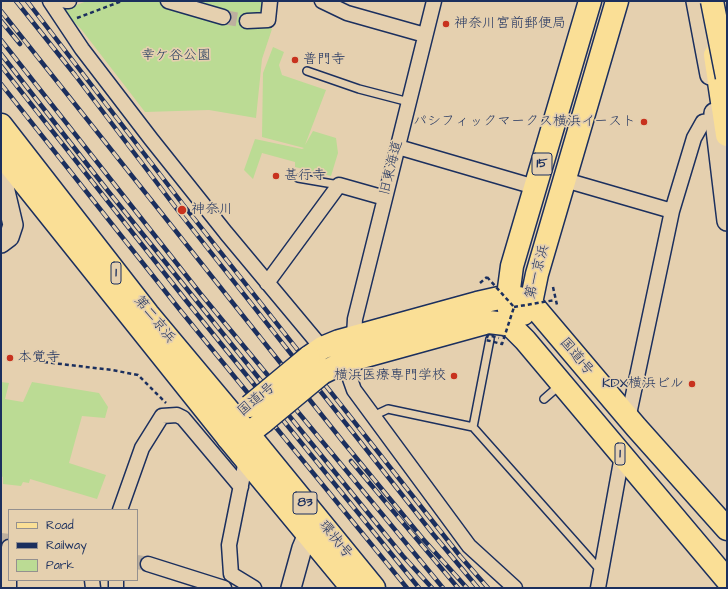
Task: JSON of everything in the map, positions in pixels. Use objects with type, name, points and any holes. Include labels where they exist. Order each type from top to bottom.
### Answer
[{"type":"main road","name":"第一京浜","points":[[518,302],[512,266],[590,1]]},
{"type":"main road","name":"第一京浜","points":[[506,333],[518,302],[537,274],[617,1]]},
{"type":"main road","points":[[703,1],[721,84],[721,128]]},
{"type":"main road","points":[[716,5],[727,77]]},
{"type":"main road","name":"第二京浜","points":[[1,125],[148,314],[245,424]]},
{"type":"main road","name":"第二京浜","points":[[6,161],[245,424]]},
{"type":"main road","name":"国道1号","points":[[245,424],[318,359],[354,336],[518,302],[628,419],[727,529]]},
{"type":"main road","name":"国道1号","points":[[318,359],[344,362],[489,322],[505,324],[506,333],[562,384],[727,580]]},
{"type":"main road","name":"環状1号","points":[[245,424],[246,460],[352,588]]},
{"type":"main road","name":"環状1号","points":[[245,424],[374,588]]},
{"type":"street","points":[[50,1],[82,49],[142,127],[267,283],[318,359]]},
{"type":"street","points":[[168,1],[223,17]]},
{"type":"street","points":[[247,21],[268,20],[270,1]]},
{"type":"street","points":[[322,1],[347,13],[425,35]]},
{"type":"street","name":"旧東海道","points":[[354,336],[355,319],[434,1]]},
{"type":"street","points":[[696,1],[721,128],[727,221]]},
{"type":"street","points":[[716,5],[727,70]]},
{"type":"street","points":[[628,419],[672,211],[694,138],[703,122],[721,128]]},
{"type":"street","points":[[398,147],[535,187]]},
{"type":"street","points":[[1,243],[9,237],[13,225],[4,187],[6,161]]},
{"type":"street","points":[[565,180],[672,211]]},
{"type":"street","points":[[267,283],[339,185],[385,198]]},
{"type":"street","points":[[344,362],[354,390],[469,546],[515,588]]},
{"type":"street","points":[[120,509],[142,448],[162,416],[177,415],[183,418],[241,487]]},
{"type":"street","points":[[598,588],[622,456]]},
{"type":"street","points":[[246,460],[229,545],[231,574],[254,588]]},
{"type":"street","points":[[291,588],[302,548],[308,534]]},
{"type":"street","points":[[6,546],[8,574]]},
{"type":"street","points":[[148,564],[224,588]]},
{"type":"lane","points":[[307,71],[359,89],[409,102]]},
{"type":"lane","points":[[298,178],[339,185]]},
{"type":"lane","points":[[473,427],[490,339]]},
{"type":"lane","points":[[544,399],[562,384]]},
{"type":"lane","points":[[374,416],[388,409],[473,427],[601,572]]},
{"type":"path","points":[[69,5],[78,18],[122,1]]},
{"type":"path","points":[[487,277],[518,302],[556,300],[553,286]]},
{"type":"path","points":[[506,333],[488,335],[486,340],[502,344],[518,302]]},
{"type":"path","points":[[44,362],[112,370],[138,375],[157,394]]},
{"type":"green space","name":"幸ケ谷公園","points":[[87,1],[264,1],[263,24],[272,29],[262,59],[256,118],[209,110],[145,112],[81,29],[60,10],[61,5],[71,7]]},
{"type":"green space","points":[[273,47],[284,52],[279,65],[282,75],[326,90],[305,145],[313,131],[336,138],[338,153],[331,176],[295,167],[295,162],[262,153],[253,179],[244,170],[255,139],[302,149],[304,148],[262,137],[263,73]]},
{"type":"green space","points":[[1,382],[9,383],[5,399],[23,402],[32,382],[99,393],[108,407],[105,418],[82,416],[69,463],[106,475],[97,499],[30,479],[29,483],[23,482],[21,486],[3,484],[3,477],[1,476]]},
{"type":"tunnel","points":[[223,17],[247,21]]},
{"type":"tunnel","points":[[1,540],[8,541]]},
{"type":"tunnel","points":[[138,562],[148,564]]},
{"type":"railway","points":[[16,1],[75,75],[179,212],[433,534],[478,588]]},
{"type":"railway","points":[[27,1],[185,207],[460,556],[488,588]]},
{"type":"railway","points":[[1,11],[344,443],[423,539],[467,588]]},
{"type":"railway","points":[[1,21],[20,44]]},
{"type":"railway","points":[[1,40],[200,293],[443,588]]},
{"type":"railway","points":[[1,54],[108,191],[295,423],[403,556],[432,588]]},
{"type":"railway","points":[[1,66],[188,303],[419,588]]},
{"type":"railway","points":[[1,84],[180,310],[407,588]]},
{"type":"railway","points":[[351,461],[458,588]]},
{"type":"place","name":"神奈川宮前郵便局","points":[[446,24]]},
{"type":"place","name":"普門寺","points":[[295,60]]},
{"type":"place","name":"パシフィックマークス横浜イースト","points":[[644,122]]},
{"type":"place","name":"甚行寺","points":[[276,176]]},
{"type":"place","name":"神奈川","points":[[182,210]]},
{"type":"place","name":"本覚寺","points":[[10,358]]},
{"type":"place","name":"横浜医療専門学校","points":[[454,376]]},
{"type":"place","name":"KDX横浜ビル","points":[[692,384]]}]
